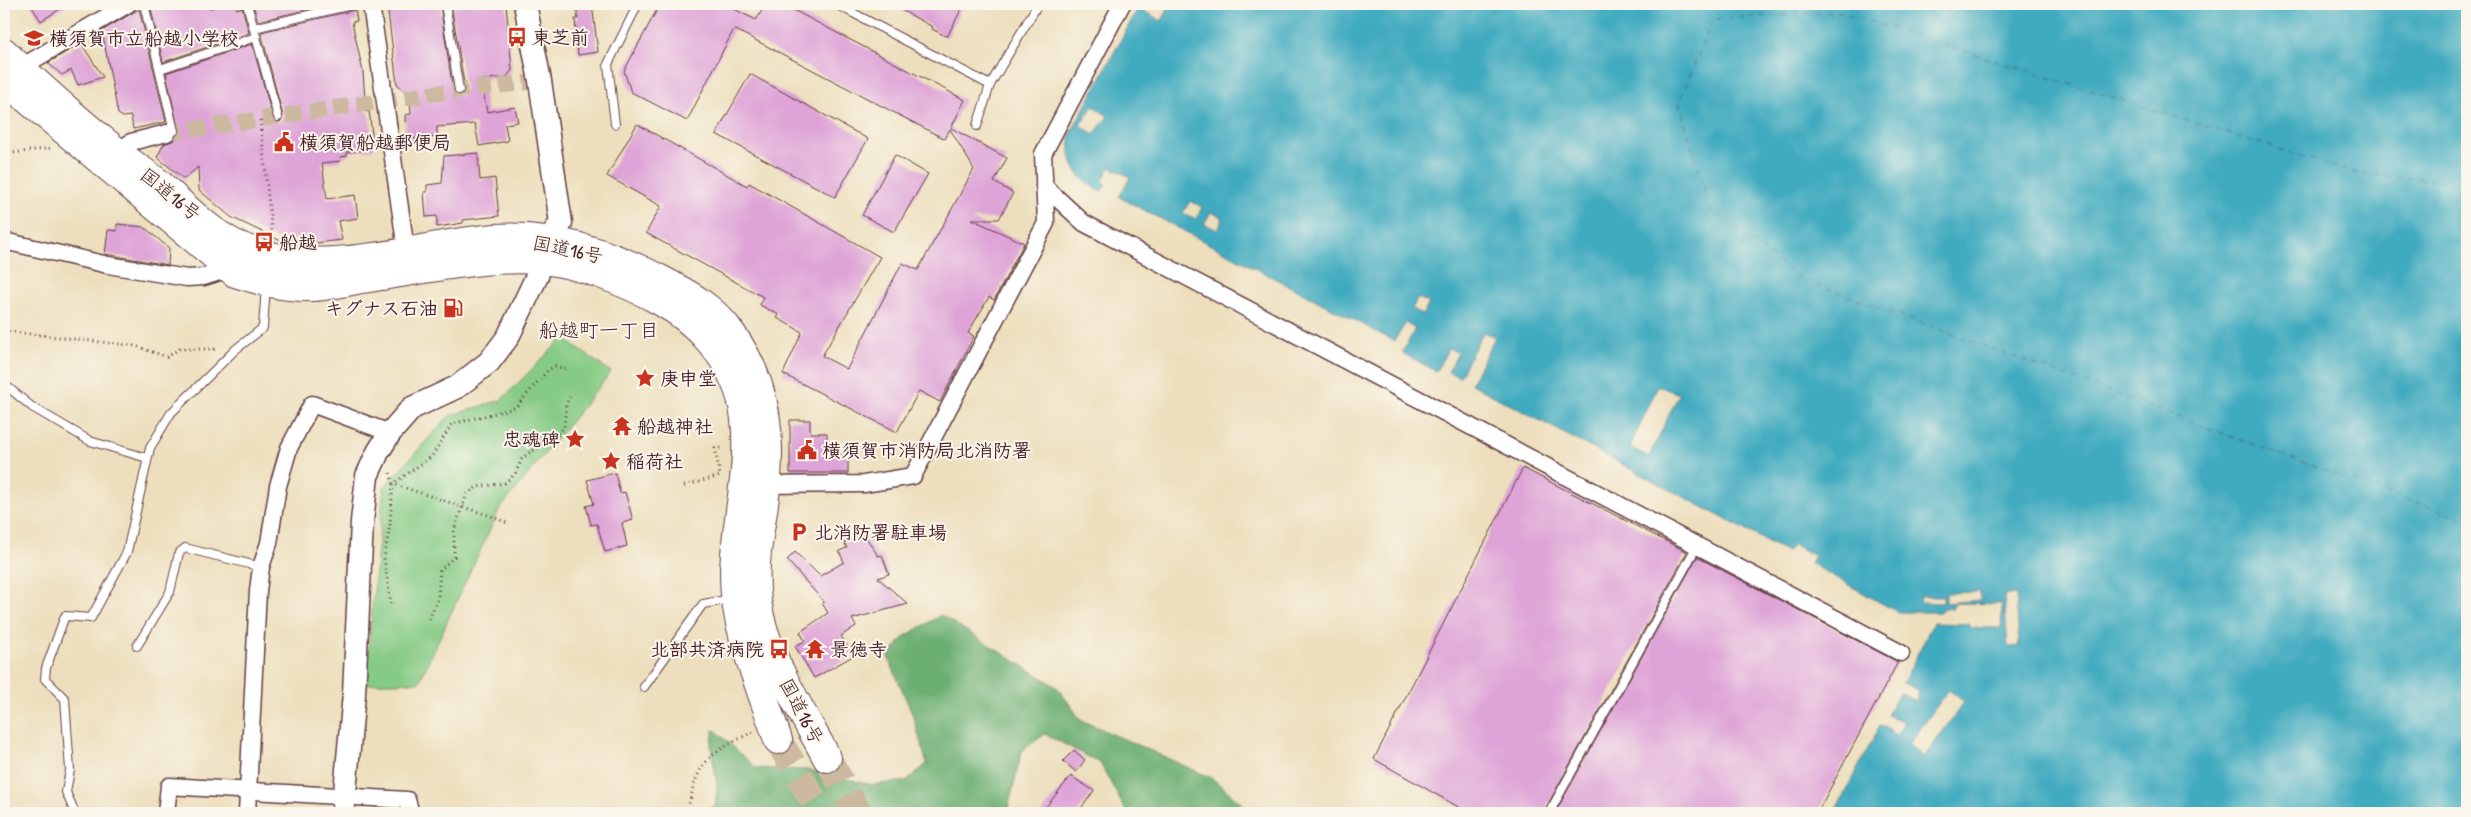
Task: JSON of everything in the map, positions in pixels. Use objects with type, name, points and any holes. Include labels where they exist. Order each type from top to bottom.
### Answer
[{"type":"highway","name":"国道16号","points":[[9,67],[144,172],[219,234],[241,247],[300,262],[336,262],[406,250],[497,238],[544,250],[600,253],[644,271],[687,293],[711,309],[730,331],[752,365],[764,401],[768,435],[734,567],[771,652],[827,758]]},
{"type":"highway","name":"国道16号","points":[[9,67],[229,269],[266,283],[312,287],[498,260],[544,250]]},
{"type":"highway","name":"国道16号","points":[[746,598],[743,632],[766,736]]},
{"type":"street","points":[[9,67],[128,4]]},
{"type":"street","points":[[343,805],[354,694],[362,522],[367,476],[378,452],[390,433],[412,408],[457,387],[489,362],[508,337],[537,276],[544,250],[561,223],[540,81],[525,4]]},
{"type":"street","points":[[755,485],[864,484],[913,476],[1046,223],[1043,154],[1122,4]]},
{"type":"street","points":[[372,8],[406,250]]},
{"type":"street","points":[[117,152],[131,142],[171,132]]},
{"type":"street","points":[[1044,186],[1084,223],[1901,653]]},
{"type":"street","points":[[4,241],[108,265],[187,278],[204,277],[229,269]]},
{"type":"street","points":[[247,813],[250,790],[258,591],[261,568],[269,543],[278,486],[289,448],[312,404],[390,433]]},
{"type":"street","points":[[166,813],[169,786],[250,790],[343,805],[407,800],[411,813]]},
{"type":"lane","points":[[144,4],[160,69],[171,132]]},
{"type":"lane","points":[[247,4],[278,117]]},
{"type":"lane","points":[[254,28],[354,4]]},
{"type":"lane","points":[[445,4],[459,90]]},
{"type":"lane","points":[[615,124],[608,64],[638,4]]},
{"type":"lane","points":[[836,4],[990,85]]},
{"type":"lane","points":[[978,126],[990,85],[1038,4]]},
{"type":"lane","points":[[160,69],[256,38]]},
{"type":"lane","points":[[75,813],[66,792],[70,770],[65,700],[45,679],[46,668],[65,616],[91,618],[128,552],[150,448],[171,413],[236,349],[262,328],[266,283]]},
{"type":"lane","points":[[4,384],[32,407],[90,441],[147,458]]},
{"type":"lane","points":[[1549,813],[1697,546]]},
{"type":"lane","points":[[137,646],[170,592],[179,553],[185,548],[261,568]]},
{"type":"lane","points":[[644,687],[703,604],[746,598]]},
{"type":"path","points":[[372,8],[422,4]]},
{"type":"path","points":[[260,120],[272,240]]},
{"type":"path","points":[[4,154],[56,148]]},
{"type":"path","points":[[4,331],[136,346],[167,357],[179,349],[236,349]]},
{"type":"path","points":[[393,484],[432,456],[452,424],[515,408],[548,370],[555,366],[566,369]]},
{"type":"path","points":[[429,619],[438,599],[440,570],[454,557],[454,530],[467,494],[478,487],[504,483],[515,474],[522,459],[527,454],[547,443],[564,428],[566,404],[570,397]]},
{"type":"path","points":[[684,486],[720,476],[715,448],[731,447]]},
{"type":"path","points":[[389,469],[393,484],[390,524],[384,558],[391,604]]},
{"type":"path","points":[[393,484],[509,524]]},
{"type":"path","points":[[686,813],[696,779],[704,763],[721,748],[766,736]]},
{"type":"green space","points":[[563,338],[611,372],[499,510],[419,682],[365,684],[384,487],[449,416],[501,400]]},
{"type":"green space","points":[[941,615],[1057,687],[1081,720],[1212,778],[1253,813],[1127,813],[1100,763],[1045,734],[1022,751],[1007,813],[699,813],[715,806],[717,786],[711,745],[714,729],[756,768],[809,770],[873,785],[906,781],[927,764],[912,713],[888,657],[904,637]]},
{"type":"water","points":[[1161,4],[2467,4],[2467,813],[1834,813],[1880,726],[1890,729],[1890,732],[1898,735],[1904,722],[1887,715],[1899,692],[1916,701],[1919,691],[1903,683],[1933,623],[1969,624],[1970,628],[2001,628],[2002,604],[1954,603],[1952,609],[1942,608],[1941,612],[1897,612],[1810,563],[1814,556],[1793,544],[1787,552],[1471,384],[1495,337],[1483,332],[1460,377],[1448,372],[1458,353],[1449,348],[1436,371],[1402,353],[1415,329],[1406,323],[1394,341],[1119,197],[1130,177],[1110,167],[1102,182],[1106,184],[1101,192],[1084,181],[1072,162],[1070,134],[1138,8],[1162,21],[1168,8]],"holes":[[[1093,106],[1108,116],[1094,134],[1080,125]],[[1190,201],[1202,207],[1196,219],[1183,213]],[[1211,212],[1223,218],[1218,230],[1204,224]],[[1418,298],[1429,303],[1423,315],[1412,309]],[[1658,386],[1679,394],[1649,457],[1630,447]],[[1980,592],[1980,600],[1946,603],[1946,593]],[[2016,594],[2019,646],[2008,647],[2004,595]],[[1920,596],[1943,596],[1943,603],[1921,602]],[[1949,690],[1964,702],[1924,757],[1909,744]]]},
{"type":"building","points":[[30,4],[68,4],[41,21]]},
{"type":"building","points":[[150,4],[208,4],[209,8],[235,4],[237,9],[242,7],[249,33],[163,62]]},
{"type":"building","points":[[332,4],[258,21],[253,5]]},
{"type":"building","points":[[387,4],[440,4],[453,91],[459,96],[463,94],[465,89],[451,4],[506,4],[512,70],[507,77],[481,80],[487,112],[515,107],[518,122],[505,124],[508,141],[479,146],[475,124],[437,127],[437,137],[406,139],[405,115],[411,114],[410,95],[397,84]]},
{"type":"building","points":[[576,4],[592,4],[598,52],[578,55],[575,19],[578,19]]},
{"type":"building","points":[[660,4],[724,4],[756,20],[766,4],[782,4],[965,100],[951,128],[1007,158],[994,182],[1013,193],[999,219],[971,219],[1024,243],[994,300],[989,297],[968,333],[974,336],[940,402],[919,391],[897,432],[783,374],[802,332],[777,318],[779,315],[760,305],[763,297],[646,233],[661,206],[607,176],[637,124],[747,186],[749,183],[880,257],[822,356],[847,369],[902,263],[918,270],[974,169],[950,129],[945,139],[734,29],[687,121],[631,92],[624,71]]},
{"type":"building","points":[[890,4],[964,4],[947,37],[932,29],[933,27]]},
{"type":"building","points":[[139,9],[166,122],[133,129],[131,116],[123,117],[118,114],[102,31]]},
{"type":"building","points":[[355,10],[357,21],[352,22],[363,72],[366,112],[369,111],[374,149],[347,152],[347,156],[340,157],[341,161],[322,163],[327,199],[355,195],[358,218],[338,221],[342,240],[307,244],[306,238],[281,241],[231,217],[199,190],[198,167],[184,179],[157,157],[164,144],[174,140],[179,132],[166,73],[252,44],[273,118],[276,122],[280,122],[283,116],[261,32]]},
{"type":"building","points":[[81,43],[103,77],[78,85],[71,70],[62,75],[48,63]]},
{"type":"building","points":[[750,74],[868,139],[835,197],[716,134]]},
{"type":"building","points":[[478,153],[480,180],[495,178],[499,216],[463,220],[463,223],[437,227],[437,216],[426,217],[424,192],[427,192],[427,185],[442,183],[444,156]]},
{"type":"building","points":[[895,155],[928,174],[894,232],[862,215]]},
{"type":"building","points":[[117,224],[144,227],[169,248],[168,265],[105,254],[108,230],[117,231]]},
{"type":"building","points":[[790,420],[810,420],[810,433],[827,433],[827,454],[848,454],[848,473],[790,473]]},
{"type":"building","points":[[1523,468],[1687,552],[1543,813],[1469,813],[1374,759]]},
{"type":"building","points":[[615,473],[620,493],[625,492],[633,520],[622,523],[627,546],[605,552],[597,524],[591,525],[586,506],[594,504],[587,480]]},
{"type":"building","points":[[864,534],[878,556],[882,555],[889,574],[878,578],[908,604],[852,619],[856,626],[841,636],[853,656],[814,678],[795,646],[805,641],[800,632],[828,613],[822,603],[824,602],[787,560],[795,552],[820,576],[844,562],[839,551],[847,548],[844,542]]},
{"type":"building","points":[[1697,557],[1898,662],[1817,813],[1555,813]]},
{"type":"building","points":[[1074,750],[1085,760],[1076,772],[1063,761]]},
{"type":"building","points":[[1071,776],[1094,791],[1077,813],[1041,813]]},
{"type":"ferry route","points":[[2467,184],[2352,172],[1839,12],[1713,19],[1679,102],[1710,210],[1799,278],[2345,478],[2467,520]]},
{"type":"tunnel","points":[[167,133],[459,90],[540,81]]},
{"type":"tunnel","points":[[778,740],[821,813]]},
{"type":"tunnel","points":[[827,758],[858,813]]},
{"type":"railway","points":[[4,781],[7,813]]},
{"type":"place","name":"東芝前","points":[[517,37]]},
{"type":"place","name":"横須賀市立船越小学校","points":[[34,38]]},
{"type":"place","name":"横須賀船越郵便局","points":[[284,142]]},
{"type":"place","name":"船越","points":[[264,242]]},
{"type":"place","name":"キグナス石油","points":[[453,308]]},
{"type":"place","name":"庚申堂","points":[[645,378]]},
{"type":"place","name":"船越神社","points":[[622,426]]},
{"type":"place","name":"忠魂碑","points":[[575,439]]},
{"type":"place","name":"横須賀市消防局北消防署","points":[[807,450]]},
{"type":"place","name":"稲荷社","points":[[611,461]]},
{"type":"place","name":"北消防署駐車場","points":[[799,532]]},
{"type":"place","name":"北部共済病院","points":[[779,649]]},
{"type":"place","name":"景徳寺","points":[[815,649]]},
{"type":"district","name":"船越町一丁目","points":[[599,330]]}]
